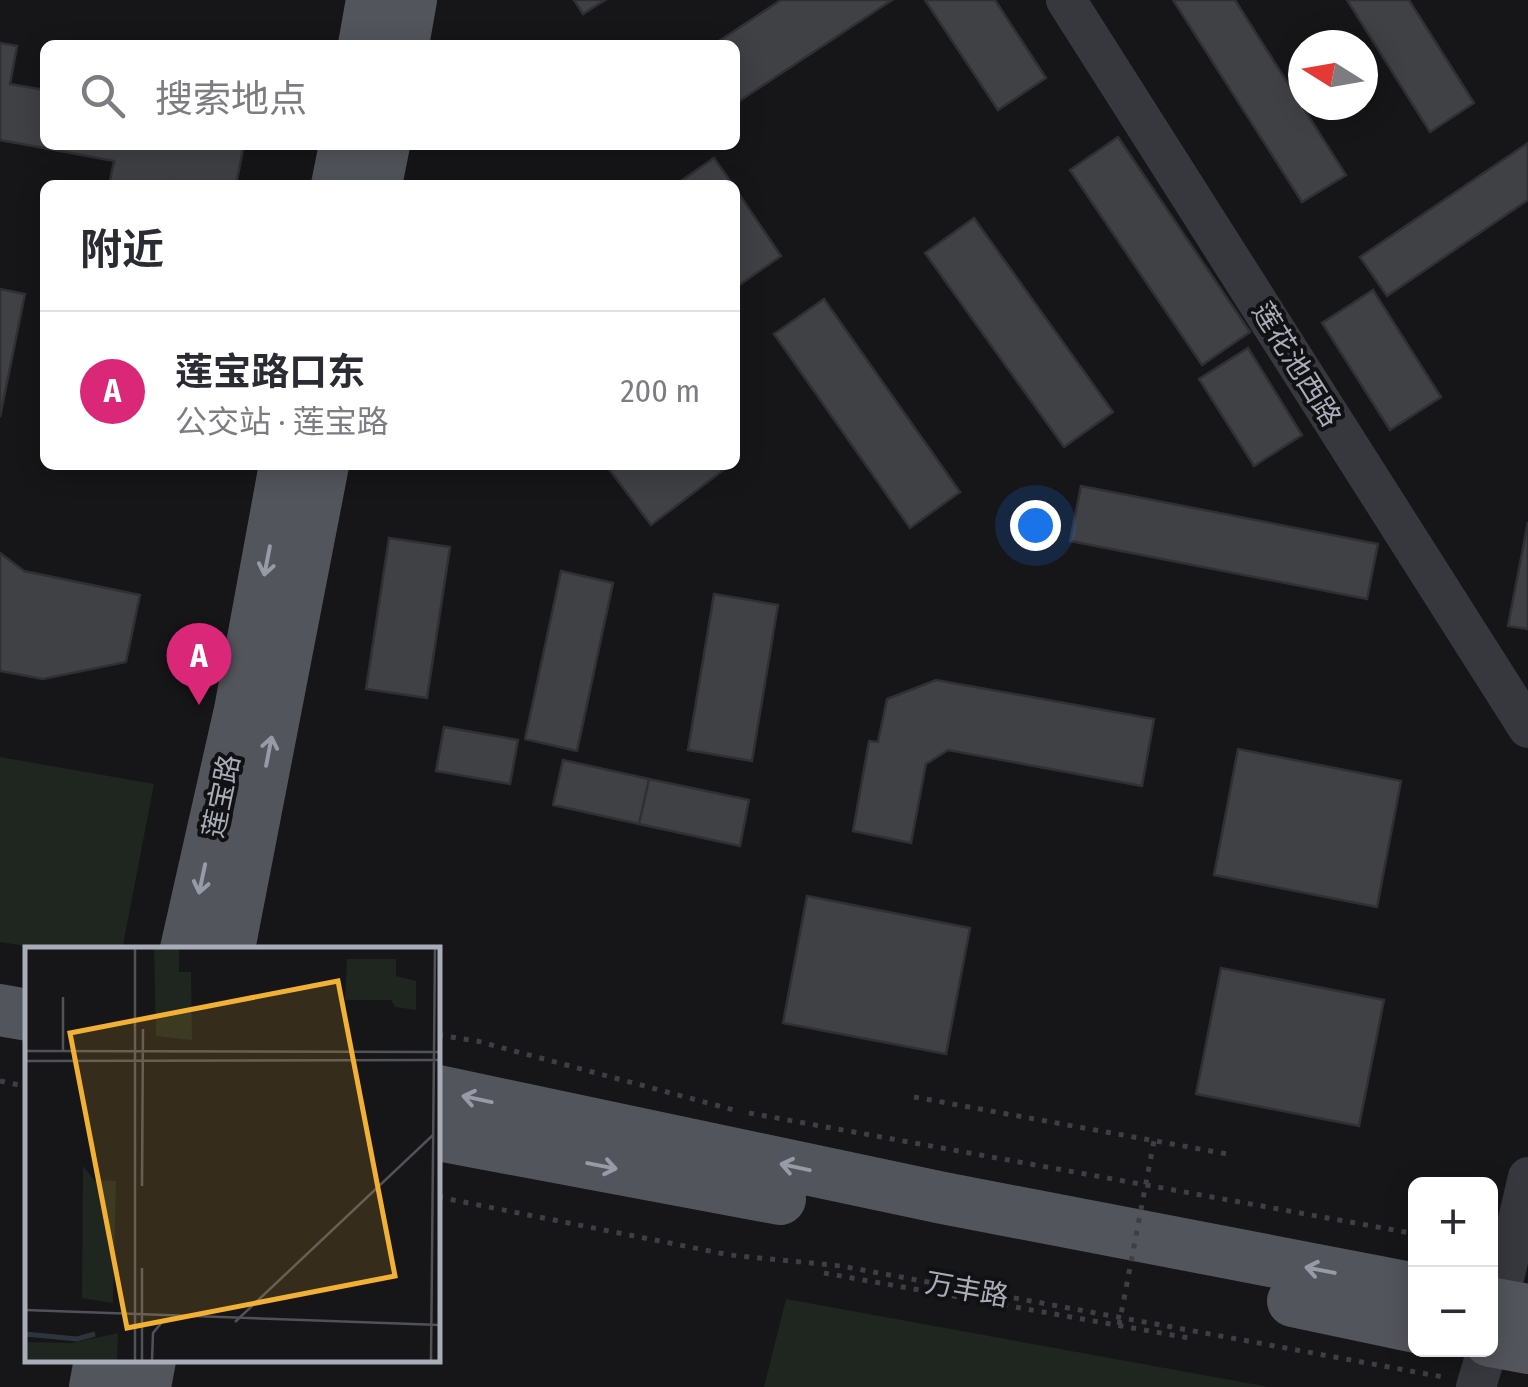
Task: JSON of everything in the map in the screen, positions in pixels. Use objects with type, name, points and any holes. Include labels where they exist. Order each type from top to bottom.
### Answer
[{"type":"main road","points":[[365,40],[372,0]]},
{"type":"main road","points":[[404,40],[411,0]]},
{"type":"main road","points":[[339,180],[344,150]]},
{"type":"main road","points":[[377,180],[383,150]]},
{"type":"main road","name":"莲宝路","points":[[187,947],[240,710],[284,470]]},
{"type":"main road","name":"莲宝路","points":[[230,947],[322,470]]},
{"type":"main road","points":[[0,1010],[25,1014]]},
{"type":"main road","points":[[0,1044],[25,1049]]},
{"type":"main road","points":[[440,1091],[943,1198],[1408,1287]]},
{"type":"main road","name":"万丰路","points":[[440,1135],[1021,1244],[1408,1325]]},
{"type":"main road","points":[[1498,1340],[1528,1348]]},
{"type":"main road","points":[[95,1387],[100,1362]]},
{"type":"main road","points":[[144,1387],[150,1362]]},
{"type":"street","name":"莲花池西路","points":[[1066,0],[1528,728]]},
{"type":"street","points":[[1498,1313],[1526,1194]]},
{"type":"path","points":[[440,1035],[740,1112],[1058,1166],[1408,1232]]},
{"type":"path","points":[[0,1082],[25,1086]]},
{"type":"path","points":[[914,1097],[1227,1154]]},
{"type":"path","points":[[1119,1325],[1154,1141]]},
{"type":"path","name":"万丰路","points":[[440,1197],[730,1254],[1408,1330]]},
{"type":"path","points":[[824,1274],[1190,1338]]},
{"type":"shaded area","points":[[0,757],[154,784],[123,945],[31,947],[0,942]]},
{"type":"shaded area","points":[[786,1299],[1269,1387],[764,1387]]},
{"type":"building","points":[[574,0],[605,0],[583,14]]},
{"type":"building","points":[[781,0],[892,0],[740,101],[740,40],[721,40]]},
{"type":"building","points":[[925,0],[995,0],[1046,78],[998,110]]},
{"type":"building","points":[[1173,0],[1235,0],[1288,84],[1288,120],[1311,120],[1346,175],[1302,202]]},
{"type":"building","points":[[1347,0],[1409,0],[1474,103],[1430,132],[1378,49],[1378,30],[1366,30]]},
{"type":"building","points":[[0,43],[17,46],[10,84],[40,89],[40,147],[0,140]]},
{"type":"building","points":[[1118,137],[1250,332],[1202,365],[1070,170]]},
{"type":"building","points":[[1528,143],[1528,200],[1387,296],[1360,257]]},
{"type":"building","points":[[54,150],[243,150],[237,180],[110,180],[114,161]]},
{"type":"building","points":[[714,158],[729,180],[682,180]]},
{"type":"building","points":[[740,195],[781,256],[740,285]]},
{"type":"building","points":[[974,218],[1113,412],[1064,447],[925,253]]},
{"type":"building","points":[[0,289],[25,294],[0,417]]},
{"type":"building","points":[[1373,290],[1441,397],[1390,430],[1322,323]]},
{"type":"building","points":[[824,299],[960,492],[910,528],[774,334]]},
{"type":"building","points":[[1248,348],[1302,435],[1254,466],[1199,379]]},
{"type":"building","points":[[610,470],[723,470],[651,525]]},
{"type":"building","points":[[1081,486],[1378,544],[1367,599],[1070,541]]},
{"type":"building","points":[[1528,522],[1528,629],[1508,626]]},
{"type":"building","points":[[389,538],[450,547],[427,698],[366,689]]},
{"type":"building","points":[[0,553],[24,571],[140,595],[126,662],[43,679],[0,671]]},
{"type":"building","points":[[561,571],[613,583],[577,751],[525,739]]},
{"type":"building","points":[[714,594],[778,605],[752,761],[688,750]]},
{"type":"building","points":[[936,680],[1154,719],[1142,786],[948,750],[926,764],[911,843],[853,831],[869,741],[878,742],[887,699]]},
{"type":"building","points":[[444,727],[518,740],[510,784],[436,771]]},
{"type":"building","points":[[1238,749],[1401,781],[1377,907],[1214,875]]},
{"type":"building","points":[[563,760],[649,779],[639,824],[553,805]]},
{"type":"building","points":[[649,779],[749,800],[740,846],[639,824]]},
{"type":"building","points":[[807,896],[970,928],[946,1054],[783,1023]]},
{"type":"building","points":[[1221,968],[1384,1000],[1359,1126],[1196,1094]]},
{"type":"place","name":"莲宝路口东","points":[[199,705]]}]
